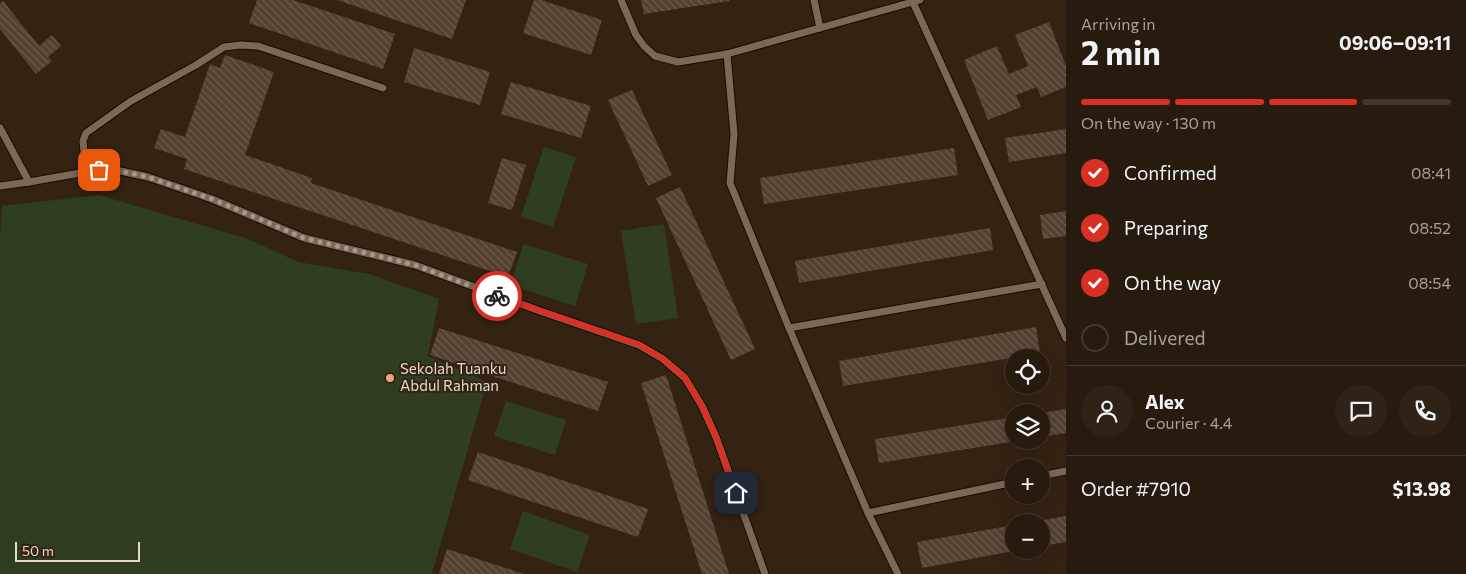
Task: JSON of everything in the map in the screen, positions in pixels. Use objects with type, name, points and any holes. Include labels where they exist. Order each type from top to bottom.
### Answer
[{"type":"lane","points":[[621,0],[636,35],[644,46],[655,56],[678,62],[727,54],[915,1],[1066,338]]},
{"type":"lane","points":[[814,0],[820,28]]},
{"type":"lane","points":[[86,172],[83,141],[86,133],[131,101],[196,65],[224,47],[258,46],[383,88]]},
{"type":"lane","points":[[727,54],[734,134],[730,183],[789,328],[868,513],[898,574]]},
{"type":"lane","points":[[0,128],[30,182]]},
{"type":"lane","points":[[0,186],[111,169],[148,177],[212,199],[304,238],[415,265],[640,345],[663,359],[685,378],[702,406],[716,437],[765,574]]},
{"type":"lane","points":[[789,328],[1042,284]]},
{"type":"lane","points":[[1050,474],[1066,471]]},
{"type":"lane","points":[[868,513],[1005,484]]},
{"type":"green space","points":[[544,147],[576,157],[553,227],[521,217]]},
{"type":"green space","points":[[99,195],[248,239],[298,262],[369,274],[439,299],[428,356],[487,382],[432,574],[0,574],[0,239],[2,206]]},
{"type":"green space","points":[[664,224],[678,318],[636,324],[621,231]]},
{"type":"green space","points":[[524,244],[588,264],[575,306],[510,285]]},
{"type":"green space","points":[[506,401],[566,420],[555,455],[494,436]]},
{"type":"green space","points":[[523,511],[590,535],[577,572],[510,549]]},
{"type":"building","points":[[257,0],[293,0],[395,34],[383,69],[249,23]]},
{"type":"building","points":[[337,0],[466,0],[452,39]]},
{"type":"building","points":[[534,0],[541,0],[602,20],[591,55],[523,33]]},
{"type":"building","points":[[641,0],[729,0],[729,1],[644,14]]},
{"type":"building","points":[[3,1],[39,46],[52,35],[61,46],[48,57],[52,61],[36,74],[0,29],[0,4]]},
{"type":"building","points":[[1049,22],[1066,66],[1066,87],[1041,97],[1037,87],[1016,95],[1021,107],[988,120],[964,60],[997,46],[1009,74],[1028,66],[1015,35]]},
{"type":"building","points":[[414,48],[490,72],[480,105],[404,82]]},
{"type":"building","points":[[225,55],[274,72],[245,155],[312,178],[311,183],[517,252],[508,277],[184,169],[187,159],[154,148],[161,129],[185,137],[210,64],[220,68]]},
{"type":"building","points":[[511,82],[591,106],[581,138],[501,114]]},
{"type":"building","points":[[632,90],[672,175],[648,186],[608,100]]},
{"type":"building","points":[[1066,129],[1066,153],[1009,162],[1005,138]]},
{"type":"building","points":[[954,148],[958,175],[764,204],[760,178]]},
{"type":"building","points":[[502,158],[526,165],[512,210],[488,203]]},
{"type":"building","points":[[680,187],[755,349],[731,360],[656,198]]},
{"type":"building","points":[[1066,211],[1066,236],[1043,239],[1040,215]]},
{"type":"building","points":[[990,228],[993,250],[799,283],[795,261]]},
{"type":"building","points":[[1036,327],[1039,349],[1005,349],[1005,359],[843,386],[839,361]]},
{"type":"building","points":[[439,328],[608,382],[598,411],[430,355]]},
{"type":"building","points":[[666,375],[729,574],[702,574],[641,383]]},
{"type":"building","points":[[1066,409],[1066,433],[1050,436],[1050,412]]},
{"type":"building","points":[[1005,418],[1005,443],[879,463],[875,439]]},
{"type":"building","points":[[478,452],[648,509],[638,537],[468,480]]},
{"type":"building","points":[[1066,516],[1066,542],[1050,545],[1050,519]]},
{"type":"building","points":[[1005,527],[1005,553],[922,568],[917,542]]},
{"type":"building","points":[[447,549],[524,574],[439,574]]},
{"type":"way so far","points":[[99,170],[111,169],[148,177],[212,199],[304,238],[415,265],[497,296]]},
{"type":"place","name":"Sekolah Tuanku Abdul Rahman","points":[[390,378]]},
{"type":"route","points":[[497,296],[640,345],[663,359],[685,378],[702,406],[716,437],[736,493]]}]
